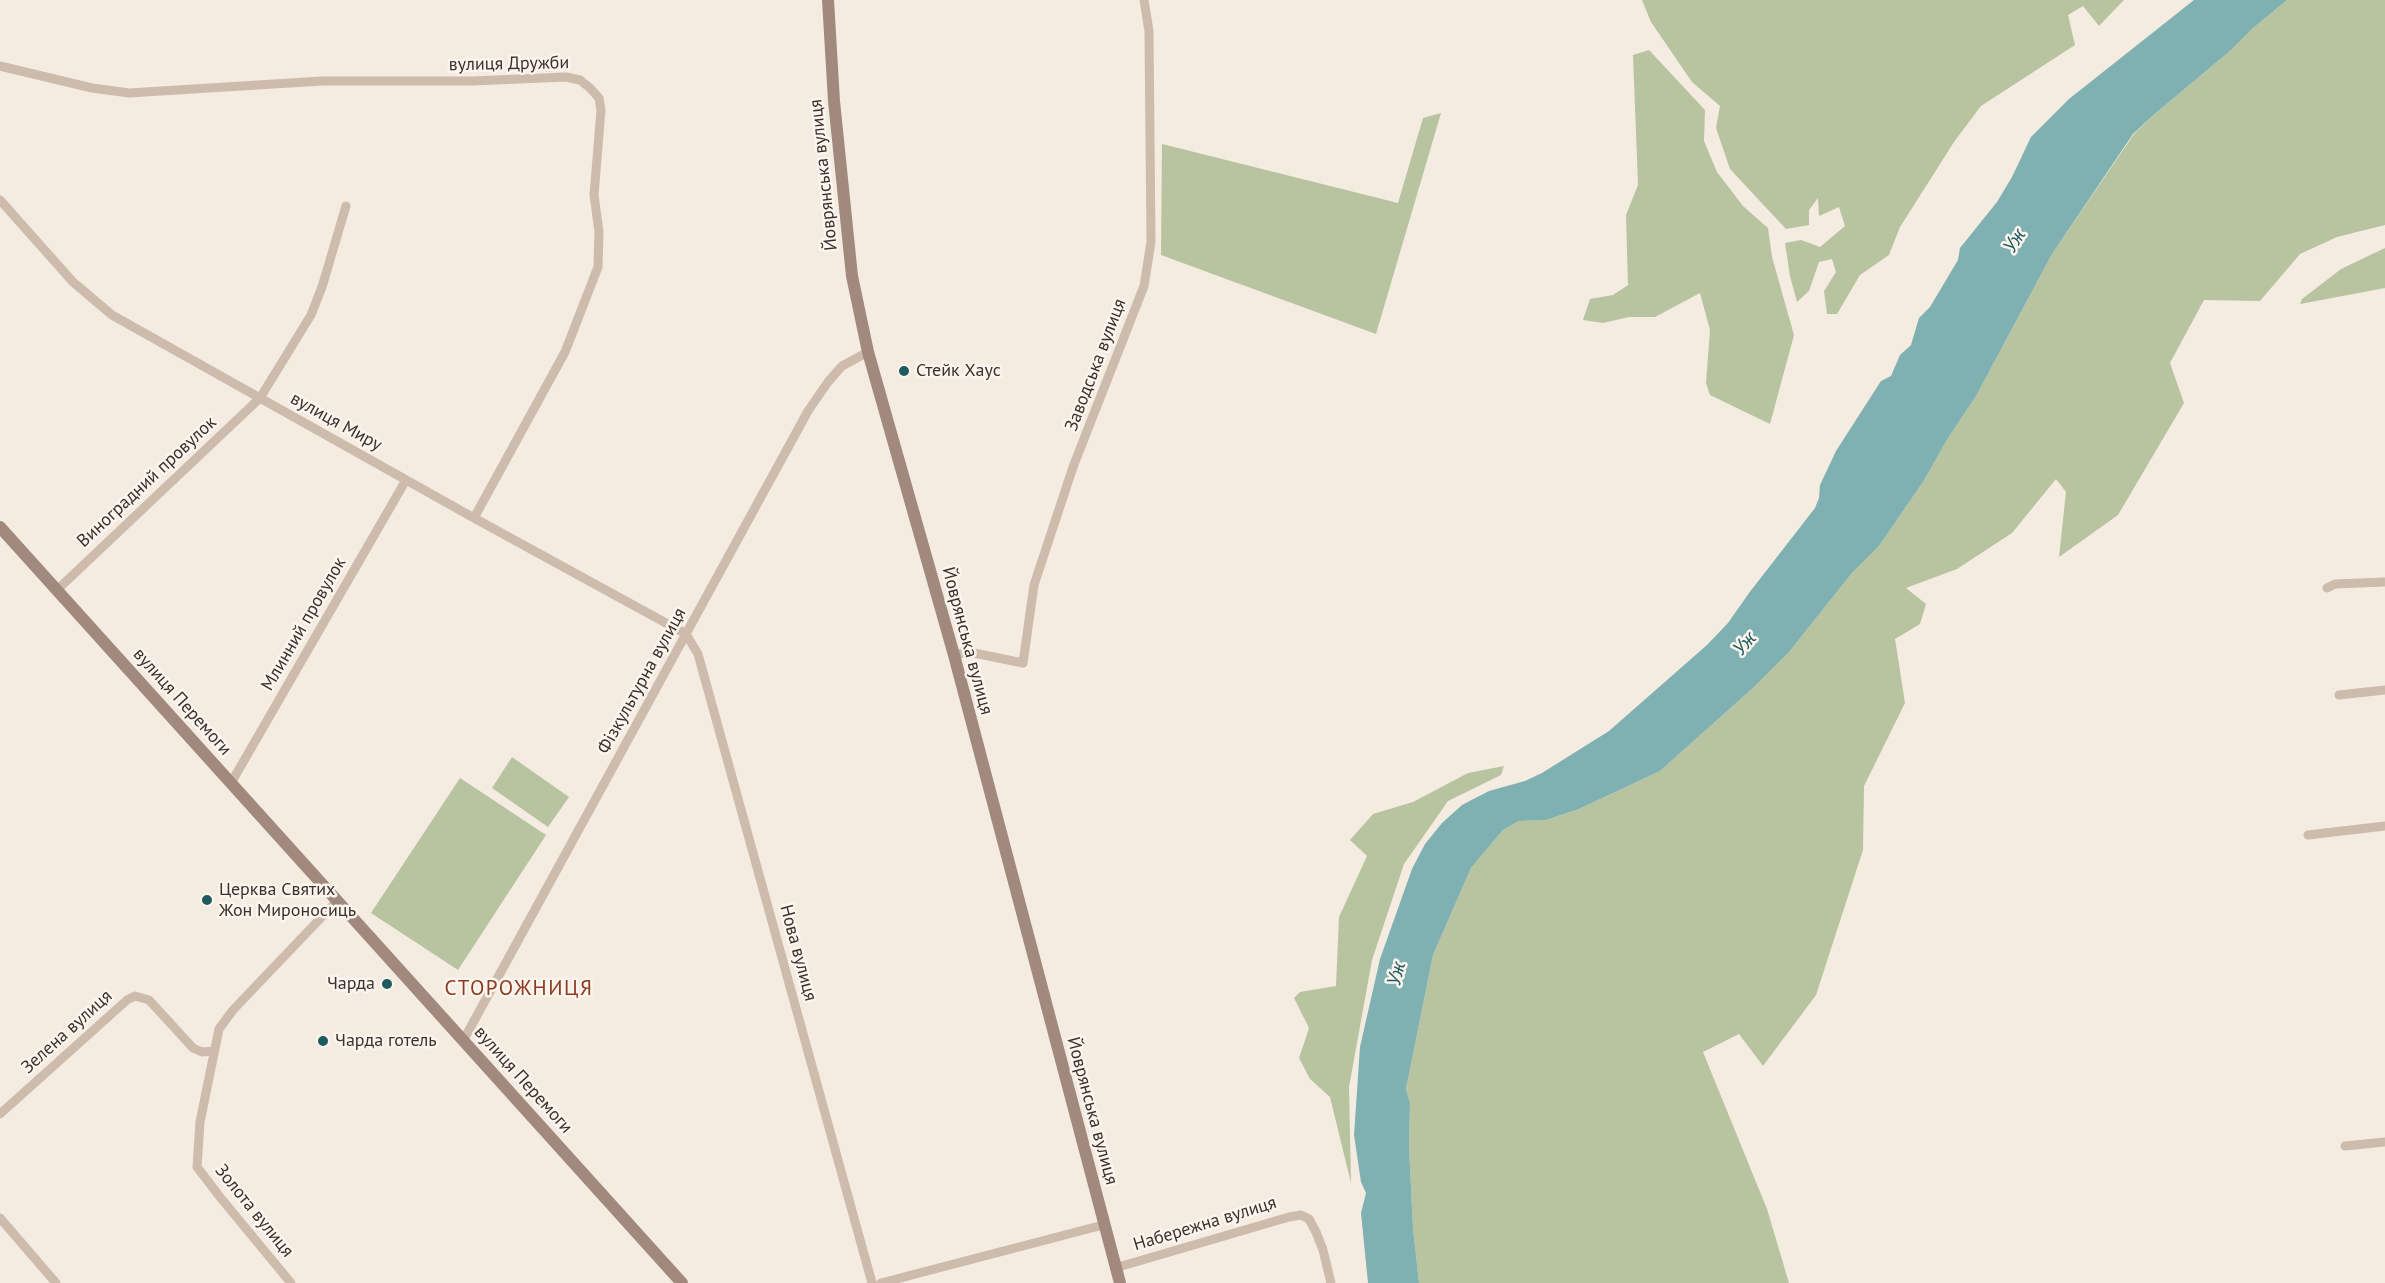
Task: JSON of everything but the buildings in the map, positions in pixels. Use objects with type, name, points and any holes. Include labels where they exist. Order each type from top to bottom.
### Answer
[{"type":"street","name":"Йоврянська вулиця","points":[[828,0],[834,101],[852,276],[868,352],[954,656],[1120,1283]]},
{"type":"street","name":"Заводська вулиця","points":[[954,656],[969,652],[1023,663],[1038,575],[1073,467],[1144,286],[1151,242],[1149,32],[1144,0]]},
{"type":"street","name":"вулиця Дружби","points":[[0,66],[92,88],[129,93],[322,81],[472,81],[566,77],[579,80],[591,88],[599,98],[601,110],[594,195],[599,232],[598,267],[565,352],[474,519]]},
{"type":"street","name":"вулиця Миру","points":[[0,200],[73,282],[112,315],[474,519],[686,634]]},
{"type":"street","name":"Виноградний провулок","points":[[57,590],[260,398],[311,315],[322,287],[346,206]]},
{"type":"street","name":"Фізкультурна вулиця","points":[[463,1041],[808,411],[842,366],[868,352]]},
{"type":"street","name":"Млинний провулок","points":[[231,783],[406,480]]},
{"type":"street","name":"вулиця Перемоги","points":[[0,527],[682,1283]]},
{"type":"street","points":[[2327,588],[2335,584],[2385,582]]},
{"type":"street","name":"Нова вулиця","points":[[686,634],[698,654],[872,1283]]},
{"type":"street","points":[[2339,695],[2385,690]]},
{"type":"street","points":[[2308,835],[2385,826]]},
{"type":"street","points":[[214,1052],[219,1029],[233,1010],[337,901]]},
{"type":"street","name":"Зелена вулиця","points":[[0,1114],[127,1000],[135,996],[149,1000],[193,1048],[202,1052],[214,1052]]},
{"type":"street","name":"Золота вулиця","points":[[214,1052],[200,1122],[197,1167],[252,1238],[291,1283]]},
{"type":"street","points":[[2345,1146],[2385,1142]]},
{"type":"street","name":"Набережна вулиця","points":[[1115,1268],[1301,1215],[1309,1219],[1316,1232],[1331,1283]]},
{"type":"street","points":[[0,1218],[57,1283]]},
{"type":"street","points":[[881,1283],[1103,1225]]},
{"type":"green space","points":[[1642,0],[2124,0],[2099,26],[2083,6],[2068,15],[2075,45],[1981,106],[1954,142],[1900,227],[1889,255],[1860,275],[1837,314],[1827,314],[1824,291],[1836,272],[1832,259],[1819,262],[1809,291],[1797,302],[1785,243],[1801,240],[1820,247],[1845,226],[1839,207],[1819,216],[1818,198],[1809,210],[1809,225],[1786,229],[1730,169],[1716,128],[1720,106],[1692,82],[1651,22]]},
{"type":"green space","points":[[2287,0],[2385,0],[2385,225],[2337,237],[2300,254],[2260,301],[2204,300],[2170,363],[2184,403],[2118,515],[2059,557],[2066,492],[2056,479],[2012,533],[1957,569],[1906,588],[1926,604],[1920,624],[1895,639],[1905,703],[1864,786],[1863,850],[1816,995],[1763,1066],[1739,1034],[1703,1052],[1767,1209],[1789,1283],[1419,1283],[1413,1228],[1409,1146],[1410,1103],[1406,1089],[1433,955],[1471,868],[1503,830],[1519,821],[1546,820],[1579,809],[1660,771],[1753,688],[1789,652],[1852,573],[1879,546],[1923,482],[1948,438],[1976,396],[2052,254],[2134,134]]},
{"type":"green space","points":[[1649,50],[1705,110],[1704,141],[1717,172],[1743,206],[1768,228],[1772,257],[1794,335],[1770,424],[1710,395],[1706,383],[1710,330],[1700,293],[1655,317],[1629,317],[1603,323],[1583,320],[1590,299],[1613,295],[1628,285],[1626,215],[1638,185],[1633,55]]},
{"type":"green space","points":[[1441,113],[1376,334],[1161,255],[1162,144],[1398,203],[1423,118]]},
{"type":"green space","points":[[2385,248],[2385,288],[2300,304],[2302,299],[2341,269]]},
{"type":"green space","points":[[512,757],[569,797],[548,827],[492,788]]},
{"type":"green space","points":[[1504,766],[1501,775],[1448,801],[1404,864],[1372,960],[1349,1087],[1351,1183],[1330,1097],[1310,1079],[1299,1058],[1309,1028],[1294,998],[1300,992],[1336,986],[1339,917],[1367,856],[1350,840],[1373,814],[1413,802],[1468,773]]},
{"type":"green space","points":[[460,778],[546,835],[458,970],[371,913]]},
{"type":"water","name":"Уж","points":[[2194,0],[2287,0],[2133,134],[2052,254],[1976,396],[1948,438],[1923,482],[1879,546],[1852,573],[1789,652],[1753,688],[1660,771],[1579,809],[1546,820],[1519,821],[1503,830],[1471,868],[1433,955],[1406,1089],[1410,1103],[1409,1146],[1413,1228],[1419,1283],[1368,1283],[1361,1213],[1366,1193],[1361,1182],[1354,1135],[1360,1047],[1380,959],[1412,869],[1425,844],[1442,823],[1462,805],[1489,791],[1525,781],[1542,773],[1609,731],[1707,645],[1728,623],[1815,508],[1820,485],[1836,451],[1881,381],[1891,376],[1900,355],[1911,345],[1919,318],[1930,307],[1958,260],[1960,248],[1997,202],[2031,137],[2069,99]]},
{"type":"place","name":"Стейк Хаус","points":[[904,371]]},
{"type":"place","name":"Церква Святих Жон Мироносиць","points":[[207,900]]},
{"type":"place","name":"Чарда","points":[[387,984]]},
{"type":"place","name":"Чарда готель","points":[[323,1041]]},
{"type":"district","name":"СТОРОЖНИЦЯ","points":[[519,989]]}]
